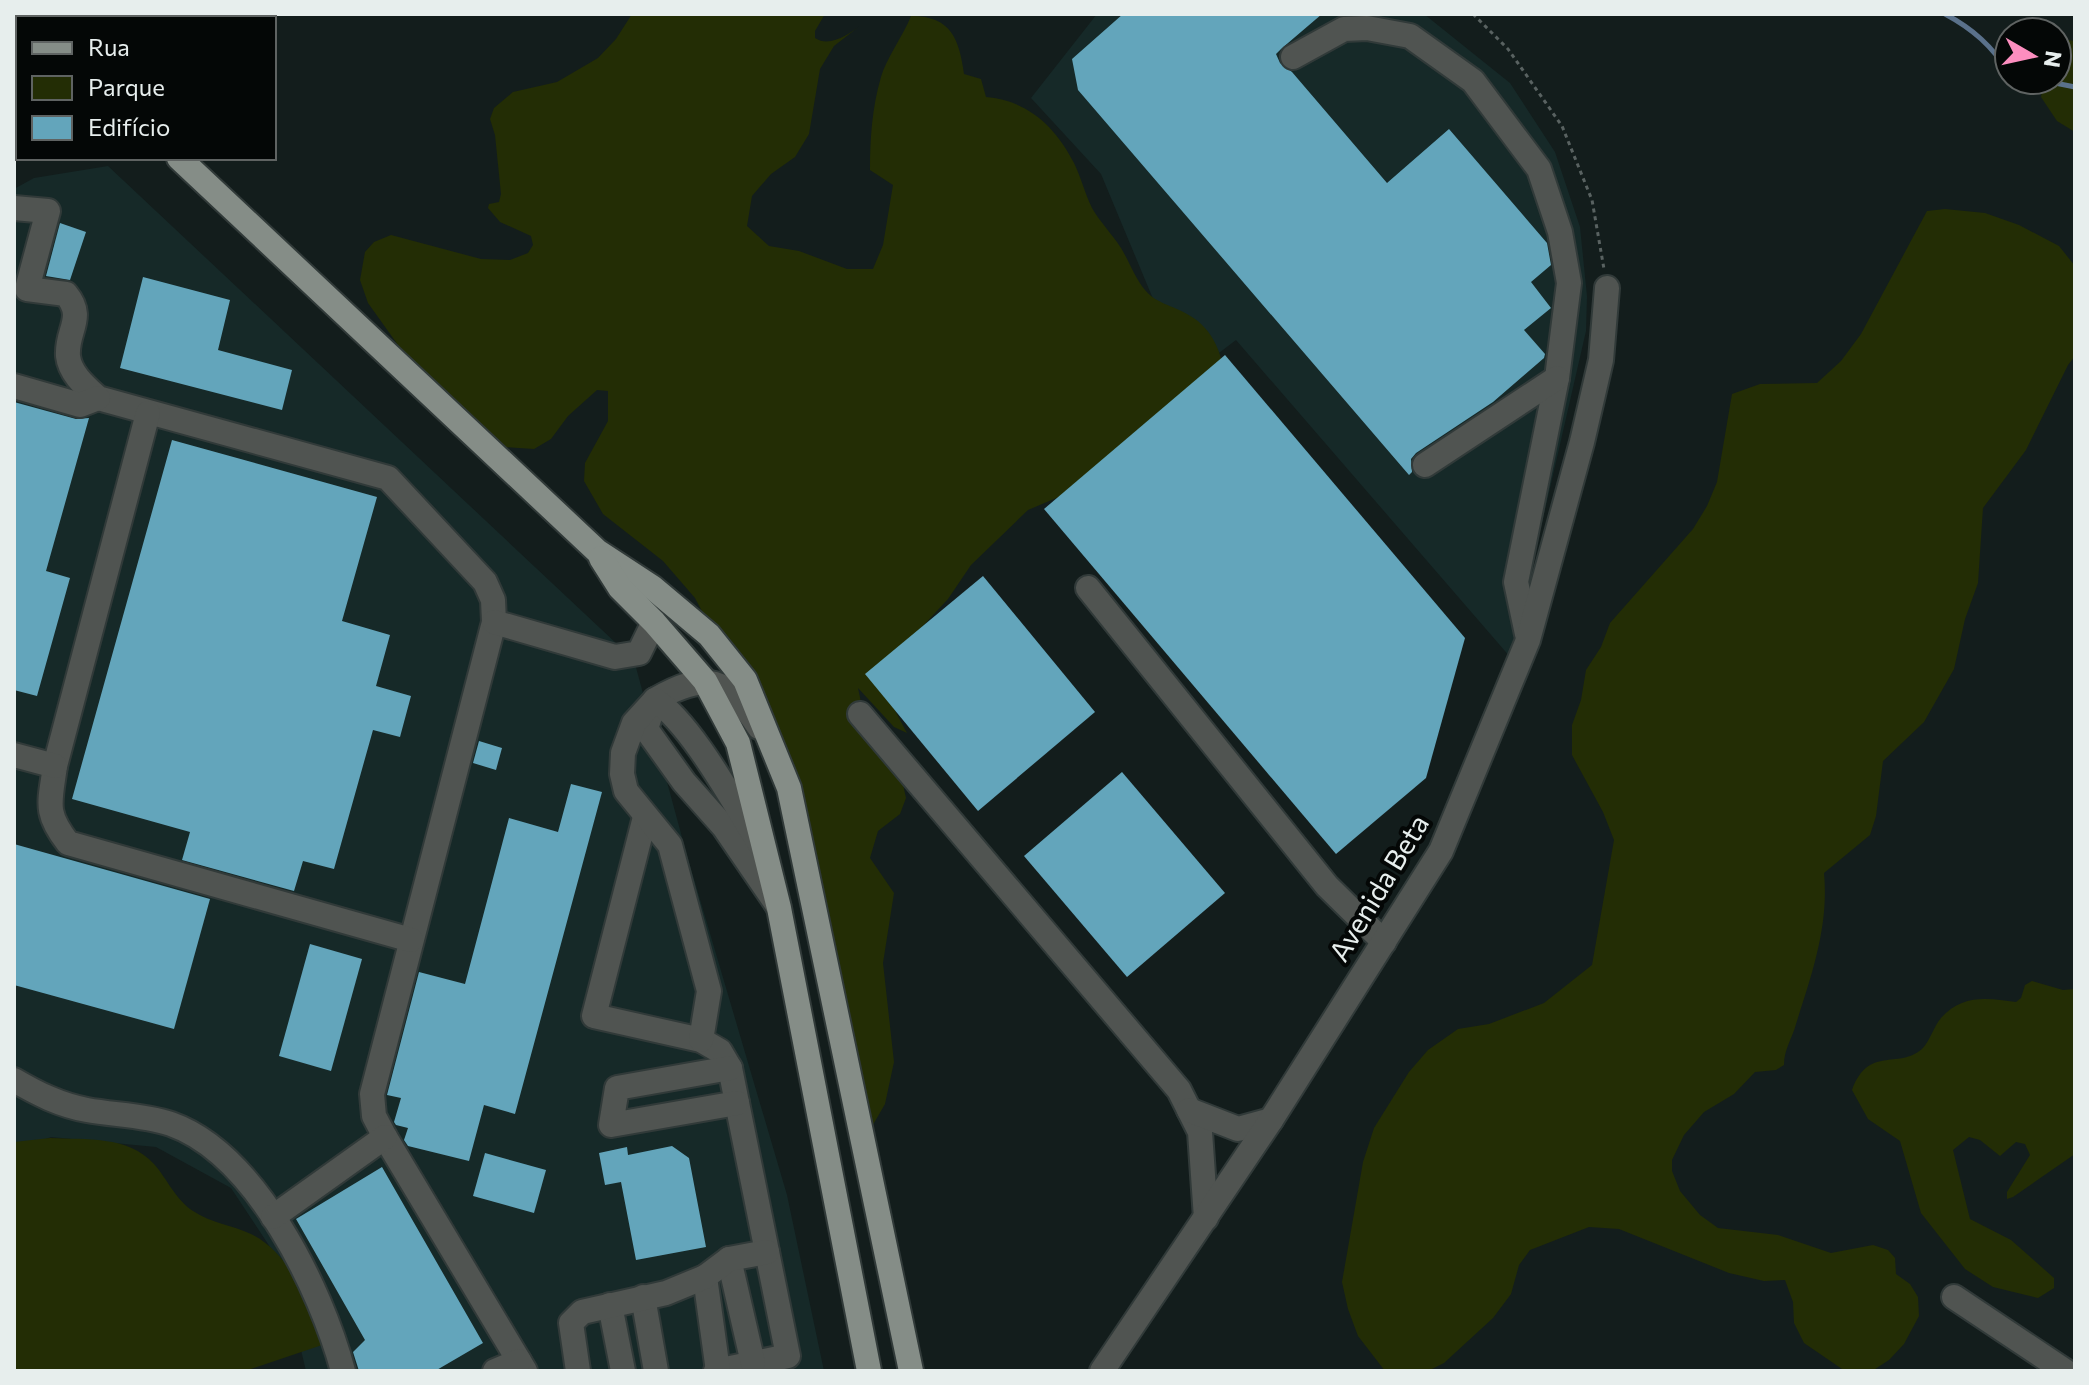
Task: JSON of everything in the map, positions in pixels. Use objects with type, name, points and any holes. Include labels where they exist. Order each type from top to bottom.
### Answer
[{"type":"main road","points":[[181,160],[597,551],[652,587],[709,635],[745,680],[789,788],[911,1371]]},
{"type":"main road","points":[[597,551],[620,588],[705,681],[738,743],[779,908],[869,1371]]},
{"type":"street","points":[[1293,57],[1344,29],[1367,28],[1410,36],[1473,81],[1539,169],[1560,232],[1569,283],[1557,378],[1516,582],[1528,640]]},
{"type":"street","points":[[14,208],[48,211],[27,289],[66,294],[75,305],[68,357],[77,378],[98,398],[388,478],[485,582],[493,600],[494,622],[372,1094],[374,1116],[385,1137],[522,1366],[495,1371]]},
{"type":"street","name":"Avenida Beta","points":[[1102,1371],[1271,1120],[1441,851],[1528,640],[1601,360],[1607,288]]},
{"type":"street","points":[[1425,465],[1557,378]]},
{"type":"street","points":[[14,386],[80,405],[98,398]]},
{"type":"street","points":[[148,413],[55,766],[50,801],[52,823],[68,843],[411,940]]},
{"type":"street","points":[[1088,588],[1327,886],[1384,942]]},
{"type":"street","points":[[494,622],[615,657],[639,653],[654,622]]},
{"type":"street","points":[[701,1040],[709,991],[670,845],[626,791],[622,774],[623,753],[634,723],[655,700],[680,685],[705,681],[728,690],[744,703],[774,750]]},
{"type":"street","points":[[655,700],[670,710],[698,748],[768,858]]},
{"type":"street","points":[[655,700],[646,729],[684,782],[724,827],[779,908]]},
{"type":"street","points":[[860,714],[1179,1090],[1200,1132],[1206,1218]]},
{"type":"street","points":[[14,755],[55,766]]},
{"type":"street","points":[[645,817],[594,1016],[701,1040],[720,1051],[730,1068],[788,1356],[717,1371],[705,1277]]},
{"type":"street","points":[[730,1068],[617,1088],[611,1125],[737,1103]]},
{"type":"street","points":[[694,1074],[701,1109]]},
{"type":"street","points":[[14,1080],[46,1099],[83,1110],[170,1124],[207,1142],[241,1173],[273,1217],[314,1287],[343,1371]]},
{"type":"street","points":[[1189,1110],[1238,1129],[1271,1120]]},
{"type":"street","points":[[273,1217],[385,1137]]},
{"type":"street","points":[[578,1371],[571,1323],[582,1312],[666,1293],[705,1277],[729,1259],[767,1252]]},
{"type":"street","points":[[729,1259],[753,1363]]},
{"type":"street","points":[[643,1297],[656,1371]]},
{"type":"street","points":[[1954,1297],[2067,1371],[2075,1362]]},
{"type":"street","points":[[610,1305],[623,1371]]},
{"type":"path","points":[[1473,14],[1508,49],[1562,126],[1592,200],[1607,288]]},
{"type":"shaded area","points":[[1097,14],[1424,14],[1510,83],[1555,152],[1580,227],[1587,296],[1586,331],[1511,658],[1236,340],[1186,378],[1101,174],[1031,98]]},
{"type":"shaded area","points":[[108,166],[634,660],[686,852],[787,1195],[824,1371],[306,1371],[280,1262],[231,1188],[156,1147],[51,1137],[14,1151],[14,189],[34,178]]},
{"type":"green space","points":[[632,14],[825,14],[815,31],[815,38],[821,41],[839,39],[861,25],[834,46],[820,69],[809,134],[795,157],[771,174],[752,196],[747,226],[769,246],[799,251],[847,269],[873,269],[883,245],[893,185],[870,170],[871,135],[883,70],[911,16],[936,20],[951,32],[964,74],[981,79],[986,97],[1001,99],[1027,110],[1058,138],[1074,163],[1092,208],[1121,248],[1141,285],[1150,295],[1202,325],[1217,347],[1224,373],[1087,485],[1028,510],[971,565],[948,599],[895,656],[884,690],[907,733],[894,727],[858,688],[862,707],[898,762],[906,798],[900,814],[878,831],[870,858],[894,893],[883,963],[894,1062],[885,1104],[859,1149],[851,1137],[844,1110],[836,1044],[786,771],[695,598],[663,561],[603,514],[584,481],[585,463],[608,421],[608,391],[597,390],[568,416],[551,439],[534,449],[504,447],[477,431],[403,352],[368,303],[360,280],[365,252],[374,242],[391,235],[481,259],[510,260],[528,253],[533,245],[531,236],[500,222],[488,208],[489,204],[499,202],[501,194],[495,135],[490,119],[494,108],[513,92],[557,82],[598,58],[616,39]]},
{"type":"green space","points":[[2075,41],[2075,132],[2057,121],[2041,97],[2073,96]]},
{"type":"green space","points":[[1945,209],[1985,213],[2019,225],[2059,246],[2075,266],[2075,356],[2026,450],[1983,508],[1978,583],[1965,619],[1954,669],[1924,722],[1883,761],[1876,816],[1870,835],[1824,873],[1822,931],[1784,1065],[1776,1070],[1755,1072],[1734,1094],[1704,1112],[1684,1135],[1672,1160],[1672,1171],[1680,1191],[1700,1215],[1718,1228],[1778,1235],[1831,1253],[1873,1245],[1888,1250],[1895,1258],[1896,1274],[1910,1284],[1918,1297],[1919,1316],[1904,1344],[1889,1360],[1872,1371],[1845,1371],[1804,1343],[1794,1323],[1793,1302],[1785,1280],[1764,1281],[1729,1273],[1619,1229],[1589,1227],[1530,1250],[1519,1265],[1511,1294],[1493,1318],[1444,1363],[1428,1371],[1385,1371],[1358,1336],[1342,1282],[1363,1162],[1374,1128],[1409,1072],[1428,1050],[1458,1029],[1489,1024],[1544,1003],[1592,965],[1614,840],[1603,812],[1572,755],[1572,725],[1581,700],[1586,670],[1601,647],[1610,623],[1693,529],[1707,506],[1717,482],[1732,394],[1760,384],[1817,383],[1841,361],[1861,334],[1927,211]]},
{"type":"green space","points":[[2032,981],[2063,990],[2075,989],[2075,1154],[2007,1199],[2007,1192],[2030,1155],[2025,1144],[2016,1142],[2000,1156],[1980,1140],[1969,1137],[1953,1150],[1970,1219],[2011,1240],[2054,1278],[2054,1288],[2038,1298],[1993,1287],[1965,1269],[1921,1213],[1900,1141],[1868,1119],[1852,1090],[1859,1076],[1875,1063],[1903,1058],[1922,1049],[1949,1010],[1967,1001],[2016,1002],[2021,998],[2025,985]]},
{"type":"green space","points":[[50,1138],[91,1139],[132,1148],[154,1164],[176,1195],[193,1211],[251,1234],[265,1243],[288,1267],[297,1282],[325,1344],[245,1371],[14,1371],[14,1142]]},
{"type":"building","points":[[1123,14],[1322,14],[1276,54],[1280,63],[1292,72],[1387,183],[1449,129],[1547,243],[1551,265],[1531,282],[1551,308],[1524,330],[1545,354],[1544,358],[1493,402],[1416,453],[1411,459],[1412,472],[1409,475],[1078,90],[1072,59]]},
{"type":"building","points":[[60,223],[86,232],[70,280],[46,276]]},
{"type":"building","points":[[143,277],[230,300],[218,350],[292,370],[282,410],[120,368]]},
{"type":"building","points":[[1225,355],[1465,638],[1426,778],[1336,854],[1044,509]]},
{"type":"building","points":[[14,402],[76,419],[89,418],[46,571],[70,578],[37,696],[14,690]]},
{"type":"building","points":[[172,440],[377,497],[342,621],[390,635],[376,686],[411,696],[400,737],[373,730],[334,869],[303,861],[294,891],[182,860],[190,832],[72,799]]},
{"type":"building","points":[[983,576],[1095,712],[978,811],[865,674]]},
{"type":"building","points":[[479,741],[502,748],[496,770],[473,763]]},
{"type":"building","points":[[1122,772],[1225,893],[1127,977],[1024,856]]},
{"type":"building","points":[[571,784],[602,792],[515,1114],[484,1105],[469,1161],[408,1146],[404,1140],[408,1128],[394,1122],[401,1098],[387,1095],[419,972],[465,984],[509,818],[558,832]]},
{"type":"building","points":[[14,844],[210,899],[174,1029],[14,985]]},
{"type":"building","points":[[310,944],[362,959],[331,1071],[279,1056]]},
{"type":"building","points":[[672,1146],[689,1158],[706,1247],[636,1260],[621,1182],[605,1185],[599,1153],[627,1147],[628,1155]]},
{"type":"building","points":[[485,1153],[546,1170],[534,1213],[473,1196]]},
{"type":"building","points":[[382,1167],[483,1343],[435,1371],[359,1371],[353,1352],[365,1340],[296,1219]]},
{"type":"waterway","points":[[1945,14],[1993,51]]}]
